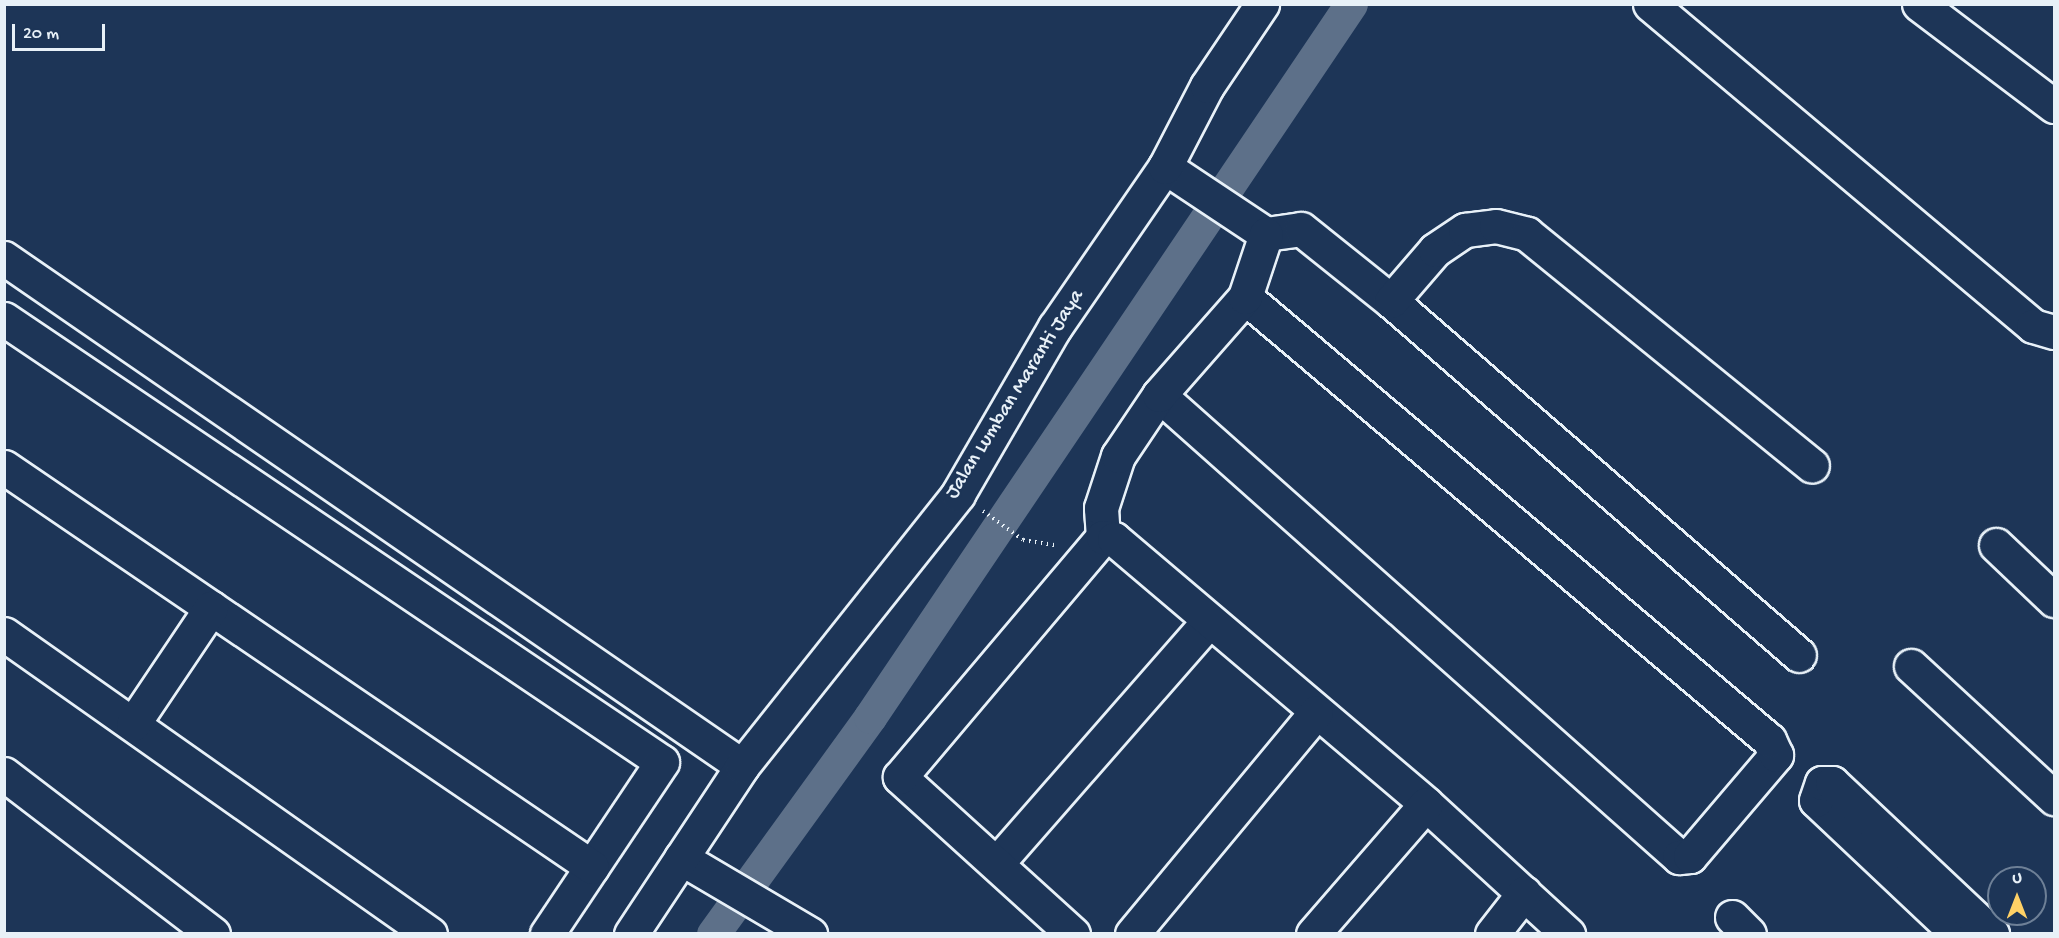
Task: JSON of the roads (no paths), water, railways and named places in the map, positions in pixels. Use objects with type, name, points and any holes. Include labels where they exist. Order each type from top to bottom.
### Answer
[{"type":"street","name":"Jalan Lumban Maranti Jaya","points":[[631,933],[742,766],[958,494],[1055,327],[1165,167],[1207,86],[1262,4]]},
{"type":"street","points":[[1650,4],[2033,326],[2055,332]]},
{"type":"street","points":[[1918,4],[2055,106]]},
{"type":"street","points":[[1165,167],[1261,231],[1301,228],[1391,300],[1799,655]]},
{"type":"street","points":[[1391,300],[1435,250],[1465,230],[1496,226],[1527,234],[1812,466]]},
{"type":"street","points":[[1072,933],[900,777],[1103,537],[1101,508],[1118,456],[1159,395],[1245,297],[1261,231]]},
{"type":"street","points":[[4,258],[742,766]]},
{"type":"street","points":[[1159,395],[1679,856],[1690,856],[1776,755],[1770,740],[1245,297]]},
{"type":"street","points":[[4,319],[662,762],[547,933]]},
{"type":"street","points":[[4,467],[592,867]]},
{"type":"street","points":[[1103,537],[1114,539],[1207,623],[1426,804],[1568,933]]},
{"type":"street","points":[[1996,545],[2055,600]]},
{"type":"street","points":[[133,724],[212,608]]},
{"type":"street","points":[[997,863],[1207,623]]},
{"type":"street","points":[[4,634],[430,933]]},
{"type":"street","points":[[1911,666],[2055,798]]},
{"type":"street","points":[[1132,933],[1316,712]]},
{"type":"street","points":[[4,774],[213,933]]},
{"type":"street","points":[[1958,933],[1816,800],[1822,783],[1832,783],[1992,933]]},
{"type":"street","points":[[1313,933],[1426,804]]},
{"type":"street","points":[[681,858],[810,933]]},
{"type":"street","points":[[1492,933],[1524,893]]},
{"type":"waterway","points":[[713,934],[870,717],[1351,4]]}]
